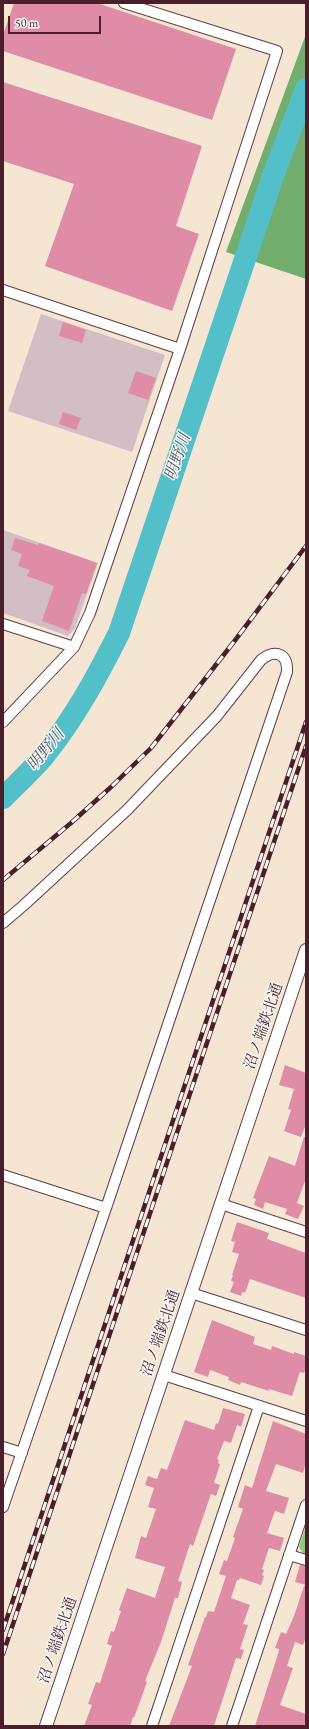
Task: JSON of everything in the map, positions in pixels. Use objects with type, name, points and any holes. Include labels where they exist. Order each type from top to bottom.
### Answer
[{"type":"street","points":[[3,722],[74,648],[90,613],[180,349],[277,51],[124,3]]},
{"type":"street","points":[[3,290],[180,349]]},
{"type":"street","points":[[3,624],[74,648]]},
{"type":"street","points":[[3,923],[127,810],[217,716],[261,660],[274,654],[280,655],[284,659],[287,664],[287,672],[106,1208],[3,1506]]},
{"type":"street","name":"沼ノ端鉄北通","points":[[46,1726],[306,950]]},
{"type":"street","points":[[3,1175],[106,1208]]},
{"type":"street","points":[[221,1204],[306,1232]]},
{"type":"street","points":[[191,1293],[306,1330]]},
{"type":"street","points":[[164,1375],[306,1421]]},
{"type":"street","points":[[152,1726],[259,1406]]},
{"type":"street","points":[[3,1447],[22,1453]]},
{"type":"street","points":[[232,1726],[306,1504]]},
{"type":"street","points":[[289,1555],[306,1560]]},
{"type":"shaded area","points":[[41,314],[165,355],[132,452],[8,411]]},
{"type":"shaded area","points":[[3,530],[98,563],[75,628],[68,636],[3,613]]},
{"type":"green space","points":[[306,34],[306,279],[226,252]]},
{"type":"green space","points":[[306,1526],[306,1554],[303,1553],[299,1547]]},
{"type":"building","points":[[14,3],[97,3],[236,49],[212,120],[3,51],[3,35]]},
{"type":"building","points":[[3,82],[202,146],[176,226],[199,234],[172,311],[45,266],[74,184],[3,161]]},
{"type":"building","points":[[63,322],[86,330],[82,343],[59,336]]},
{"type":"building","points":[[136,371],[156,378],[148,400],[128,393]]},
{"type":"building","points":[[63,412],[81,418],[76,430],[59,424]]},
{"type":"building","points":[[15,538],[38,545],[39,543],[97,563],[86,594],[82,593],[69,631],[42,621],[54,586],[27,576],[30,570],[18,566],[22,554],[11,550]]},
{"type":"building","points":[[285,1065],[306,1073],[306,1124],[301,1137],[284,1131],[291,1110],[288,1109],[294,1089],[279,1085]]},
{"type":"building","points":[[304,1137],[306,1137],[306,1178],[297,1203],[304,1206],[298,1219],[285,1214],[287,1209],[265,1202],[263,1209],[254,1205],[256,1199],[253,1198],[269,1156],[295,1166]]},
{"type":"building","points":[[237,1222],[269,1233],[267,1239],[306,1253],[306,1298],[250,1279],[245,1293],[242,1292],[241,1296],[230,1292],[234,1282],[231,1281],[232,1275],[239,1254],[232,1252],[235,1242],[231,1241]]},
{"type":"building","points":[[212,1320],[255,1337],[253,1344],[271,1350],[272,1346],[294,1354],[294,1352],[306,1356],[306,1367],[304,1373],[300,1372],[292,1396],[269,1389],[269,1391],[241,1382],[240,1385],[228,1380],[229,1377],[210,1370],[208,1377],[194,1372]]},
{"type":"building","points":[[223,1408],[245,1414],[241,1427],[237,1425],[231,1443],[224,1441],[217,1459],[219,1460],[218,1463],[220,1464],[214,1483],[220,1485],[216,1496],[211,1494],[193,1546],[190,1544],[178,1581],[182,1582],[178,1598],[175,1598],[161,1642],[145,1681],[147,1682],[134,1718],[133,1717],[130,1726],[84,1726],[92,1705],[88,1704],[96,1682],[100,1683],[112,1646],[107,1644],[111,1631],[114,1632],[121,1611],[119,1610],[127,1588],[155,1598],[165,1567],[135,1558],[141,1536],[146,1538],[156,1509],[148,1507],[154,1488],[145,1485],[148,1476],[157,1479],[161,1468],[167,1470],[185,1420],[214,1430],[216,1423],[218,1424]]},
{"type":"building","points":[[273,1421],[306,1434],[306,1462],[303,1473],[276,1464],[266,1491],[289,1498],[284,1514],[275,1511],[267,1533],[284,1538],[280,1551],[269,1548],[262,1569],[264,1570],[262,1575],[264,1576],[261,1585],[240,1578],[237,1580],[231,1598],[250,1605],[243,1624],[248,1625],[240,1649],[244,1650],[241,1659],[236,1658],[214,1726],[169,1726],[192,1666],[188,1665],[205,1617],[208,1611],[214,1612],[226,1576],[219,1574],[224,1560],[227,1561],[235,1538],[233,1537],[243,1509],[238,1507],[245,1485],[252,1488]]},
{"type":"building","points":[[300,1565],[306,1566],[306,1585],[295,1582]]},
{"type":"building","points":[[304,1586],[306,1586],[306,1637],[303,1645],[295,1642],[287,1666],[293,1668],[280,1705],[306,1714],[306,1721],[304,1726],[255,1726],[278,1654],[279,1649],[275,1648],[281,1632],[286,1634]]},
{"type":"waterway","name":"明野川","points":[[3,798],[44,756],[66,727],[94,681],[119,633],[273,176],[306,89]]},
{"type":"railway","points":[[3,880],[71,823],[151,748],[306,546]]},
{"type":"railway","points":[[3,1630],[306,722]]},
{"type":"railway","points":[[3,1654],[306,746]]}]
